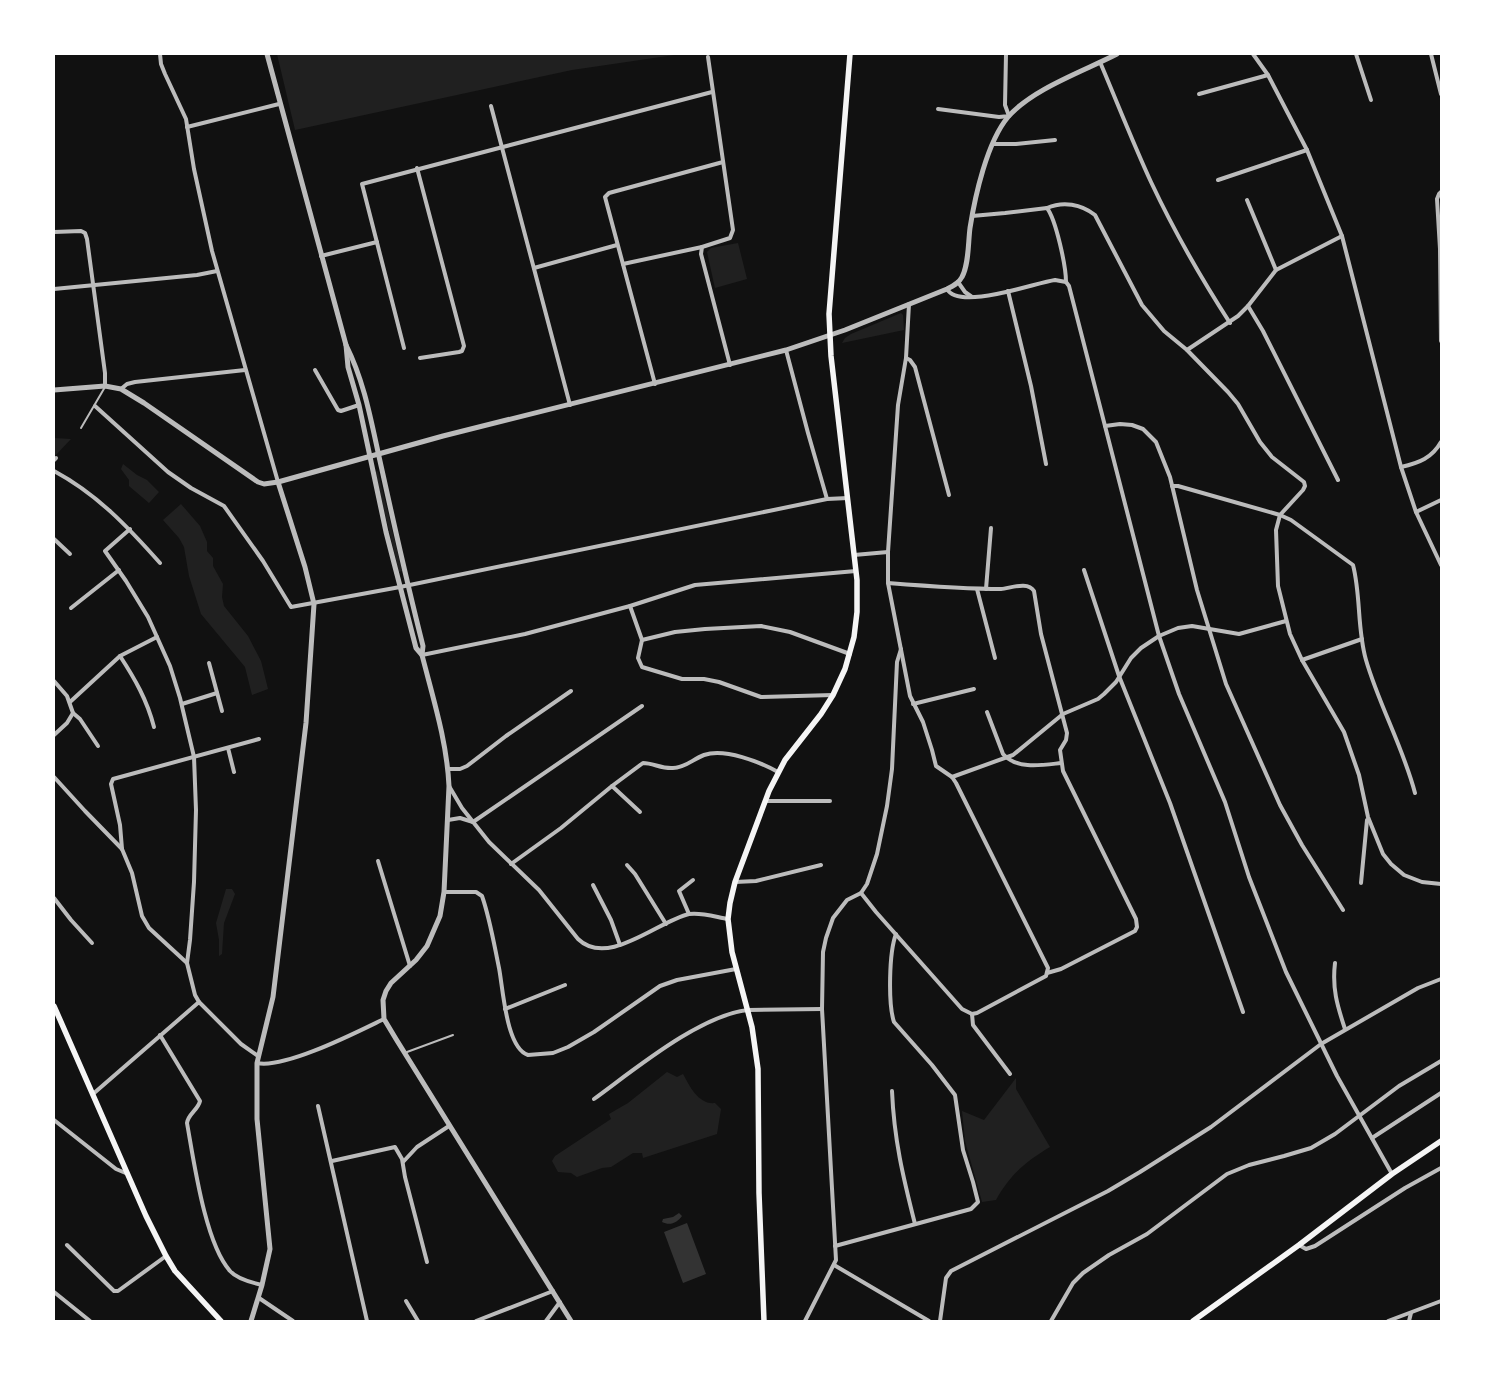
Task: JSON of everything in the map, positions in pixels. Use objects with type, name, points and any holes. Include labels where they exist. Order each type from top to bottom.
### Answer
[{"type":"main road","points":[[764,1321],[756,1049],[748,1010],[730,943],[728,919],[735,882],[766,800],[778,772],[833,695],[850,654],[857,612],[856,571],[830,336],[830,285],[850,54]]},
{"type":"main road","points":[[54,1006],[146,1216],[166,1256],[175,1271],[221,1321]]},
{"type":"main road","points":[[1193,1321],[1392,1174],[1441,1141]]},
{"type":"street","points":[[160,54],[161,64],[185,114],[194,169],[217,272],[314,604],[306,723],[273,997],[257,1064],[257,1119],[270,1248],[259,1298],[251,1321]]},
{"type":"street","points":[[267,54],[320,256],[346,345],[366,397],[423,646],[422,656],[448,769],[448,820],[444,892],[440,916],[432,938],[421,954],[391,983],[386,991],[382,1006],[384,1019],[571,1321]]},
{"type":"street","points":[[1006,54],[1006,105],[1009,116]]},
{"type":"street","points":[[54,390],[105,386],[121,389],[258,482],[264,484],[278,482],[370,456],[786,350],[830,336],[947,289],[958,282],[965,270],[977,190],[993,144],[1003,124],[1009,116],[1031,97],[1117,54]]},
{"type":"street","points":[[1254,54],[1268,75],[1307,150],[1342,236],[1401,467],[1416,512],[1441,565]]},
{"type":"street","points":[[1356,54],[1372,100]]},
{"type":"street","points":[[1431,54],[1441,94]]},
{"type":"street","points":[[623,264],[702,247],[726,239],[733,233],[708,57]]},
{"type":"street","points":[[1100,62],[1170,222],[1205,284],[1230,323]]},
{"type":"street","points":[[1199,94],[1268,75]]},
{"type":"street","points":[[404,348],[362,184],[712,92]]},
{"type":"street","points":[[187,127],[279,104]]},
{"type":"street","points":[[491,106],[570,405]]},
{"type":"street","points":[[938,109],[998,117],[1009,116]]},
{"type":"street","points":[[993,144],[1055,140]]},
{"type":"street","points":[[1218,180],[1307,150]]},
{"type":"street","points":[[654,384],[605,201],[606,195],[723,162]]},
{"type":"street","points":[[417,168],[464,346],[462,351],[454,354],[420,358]]},
{"type":"street","points":[[1441,192],[1437,199],[1440,249],[1441,341]]},
{"type":"street","points":[[1247,200],[1276,270]]},
{"type":"street","points":[[972,216],[1005,214],[1047,208],[1058,204],[1082,207],[1095,215],[1142,305],[1164,331],[1187,350],[1238,404],[1260,442],[1272,456],[1304,482],[1303,490],[1280,515],[1276,530],[1278,586],[1286,621],[1302,660],[1344,732],[1359,775],[1368,817],[1377,842],[1391,864],[1404,875],[1422,882],[1441,884]]},
{"type":"street","points":[[1047,208],[1059,244],[1066,282],[1073,302],[1159,636],[1179,694],[1225,802],[1270,935],[1286,972],[1321,1044],[1392,1174]]},
{"type":"street","points":[[54,232],[72,230],[85,233],[89,248],[105,386]]},
{"type":"street","points":[[1187,350],[1230,323],[1248,306],[1276,270],[1342,236]]},
{"type":"street","points":[[320,256],[377,242]]},
{"type":"street","points":[[534,268],[617,245]]},
{"type":"street","points":[[702,247],[701,254],[730,365]]},
{"type":"street","points":[[54,289],[217,272]]},
{"type":"street","points":[[947,289],[955,296],[974,298],[1050,280],[1066,282]]},
{"type":"street","points":[[958,282],[965,292],[974,298]]},
{"type":"street","points":[[1008,290],[1031,386],[1046,464]]},
{"type":"street","points":[[909,304],[906,358],[898,405],[888,552],[888,583],[901,649],[913,704],[923,722],[936,766],[952,777],[956,783],[1047,966],[1047,973]]},
{"type":"street","points":[[1248,306],[1338,480]]},
{"type":"street","points":[[346,345],[348,367],[359,405],[400,587],[416,648],[422,656]]},
{"type":"street","points":[[786,350],[827,499]]},
{"type":"street","points":[[906,358],[910,360],[915,368],[949,495]]},
{"type":"street","points":[[121,389],[127,384],[135,382],[245,370]]},
{"type":"street","points":[[315,370],[338,410],[341,411],[359,405]]},
{"type":"street","points":[[95,406],[168,472],[191,488],[224,506],[263,561],[291,607],[408,586],[827,499],[848,498]]},
{"type":"street","points":[[1105,426],[1132,425],[1151,435],[1161,452],[1172,486],[1197,590],[1226,684],[1280,805],[1343,910]]},
{"type":"street","points":[[1401,467],[1416,464],[1427,458],[1441,442]]},
{"type":"street","points":[[54,471],[86,490],[106,506],[130,529],[160,563]]},
{"type":"street","points":[[1172,486],[1178,486],[1280,515],[1291,520],[1353,565],[1365,658],[1408,767],[1415,793]]},
{"type":"street","points":[[1416,512],[1441,500]]},
{"type":"street","points":[[986,589],[991,528]]},
{"type":"street","points":[[130,529],[106,550],[106,553],[145,612],[173,674],[194,757],[196,810],[194,882],[187,963],[195,995],[199,1002],[241,1044],[258,1056]]},
{"type":"street","points":[[54,539],[70,554]]},
{"type":"street","points":[[854,555],[888,552]]},
{"type":"street","points":[[71,608],[119,570]]},
{"type":"street","points":[[1084,570],[1119,676],[1170,803],[1243,1012]]},
{"type":"street","points":[[422,656],[525,634],[630,606],[695,585],[856,571]]},
{"type":"street","points":[[861,893],[962,1009],[972,1014],[1043,978],[1047,973],[1061,969],[1120,939],[1135,931],[1138,927],[1136,919],[1061,763],[1060,750],[1067,736],[1063,714],[1041,634],[1032,587],[977,589],[888,583]]},
{"type":"street","points":[[977,589],[995,658]]},
{"type":"street","points":[[630,606],[642,640],[638,658],[642,667],[682,679],[704,679],[719,682],[761,697],[833,695]]},
{"type":"street","points":[[952,777],[1006,758],[1020,750],[1044,727],[1063,714],[1104,694],[1114,686],[1126,665],[1141,648],[1159,636],[1186,626],[1239,634],[1286,621]]},
{"type":"street","points":[[642,640],[690,631],[761,626],[790,632],[850,654]]},
{"type":"street","points":[[70,702],[120,656],[157,637]]},
{"type":"street","points":[[1302,660],[1362,640]]},
{"type":"street","points":[[805,1321],[836,1260],[822,1009],[824,952],[833,918],[847,900],[861,893],[867,884],[874,865],[887,806],[895,733],[897,662],[901,649]]},
{"type":"street","points":[[120,656],[141,689],[154,727]]},
{"type":"street","points":[[209,663],[222,710]]},
{"type":"street","points":[[54,681],[70,702],[73,713],[80,719],[98,746]]},
{"type":"street","points":[[913,704],[974,689]]},
{"type":"street","points":[[448,769],[467,766],[506,736],[571,691]]},
{"type":"street","points":[[182,704],[217,693]]},
{"type":"street","points":[[473,822],[642,706]]},
{"type":"street","points":[[987,712],[1006,758],[1030,766],[1061,763]]},
{"type":"street","points":[[54,735],[67,723],[73,713]]},
{"type":"street","points":[[187,963],[146,923],[140,909],[132,873],[122,849],[120,825],[110,784],[113,779],[258,739]]},
{"type":"street","points":[[228,748],[234,772]]},
{"type":"street","points":[[511,864],[561,828],[642,763],[673,768],[685,765],[706,754],[713,754],[758,762],[778,772]]},
{"type":"street","points":[[54,776],[122,849]]},
{"type":"street","points":[[449,786],[462,808],[489,842],[539,890],[582,943],[587,946],[596,948],[620,945],[689,914],[728,919]]},
{"type":"street","points":[[612,786],[640,812]]},
{"type":"street","points":[[766,800],[830,801]]},
{"type":"street","points":[[1361,882],[1368,817]]},
{"type":"street","points":[[448,820],[460,818],[473,822]]},
{"type":"street","points":[[378,862],[410,966]]},
{"type":"street","points":[[626,865],[635,874],[666,924]]},
{"type":"street","points":[[735,882],[756,881],[791,874],[821,865]]},
{"type":"street","points":[[689,914],[679,891],[693,880]]},
{"type":"street","points":[[593,885],[608,914],[620,945]]},
{"type":"street","points":[[444,892],[476,892],[482,896],[499,969],[505,1009],[513,1037],[524,1053],[537,1055],[553,1053],[568,1047],[594,1032],[660,986],[677,980],[736,969]]},
{"type":"street","points":[[54,898],[70,920],[92,943]]},
{"type":"street","points":[[835,1246],[971,1209],[977,1204],[977,1194],[961,1141],[955,1095],[932,1065],[894,1022],[892,1015],[891,971],[893,943],[896,934]]},
{"type":"street","points":[[1335,963],[1333,979],[1335,995],[1345,1029]]},
{"type":"street","points":[[940,1321],[946,1278],[951,1270],[1108,1191],[1140,1172],[1211,1127],[1321,1044],[1418,988],[1441,978]]},
{"type":"street","points":[[505,1009],[565,985]]},
{"type":"street","points":[[93,1094],[199,1002]]},
{"type":"street","points":[[594,1099],[667,1047],[698,1028],[725,1015],[748,1010],[822,1009]]},
{"type":"street","points":[[972,1014],[974,1025],[1010,1074]]},
{"type":"street","points":[[257,1064],[274,1064],[301,1055],[333,1043],[384,1019]]},
{"type":"street","points":[[160,1035],[200,1102],[188,1118],[187,1123],[196,1175],[219,1255],[234,1274],[262,1285]]},
{"type":"street","points":[[1051,1321],[1068,1290],[1083,1273],[1109,1255],[1147,1234],[1227,1174],[1249,1165],[1311,1148],[1335,1134],[1399,1086],[1441,1061]]},
{"type":"street","points":[[892,1091],[900,1162],[915,1224]]},
{"type":"street","points":[[1372,1138],[1441,1093]]},
{"type":"street","points":[[318,1106],[367,1321]]},
{"type":"street","points":[[54,1120],[116,1169],[129,1174]]},
{"type":"street","points":[[403,1162],[417,1147],[449,1126]]},
{"type":"street","points":[[332,1161],[393,1147],[400,1154],[427,1262]]},
{"type":"street","points":[[1299,1244],[1306,1249],[1315,1246],[1405,1188],[1441,1168]]},
{"type":"street","points":[[67,1245],[114,1292],[166,1256]]},
{"type":"street","points":[[834,1265],[929,1321]]},
{"type":"street","points":[[476,1321],[554,1291]]},
{"type":"street","points":[[54,1292],[90,1321]]},
{"type":"street","points":[[259,1298],[293,1321]]},
{"type":"street","points":[[406,1301],[418,1321]]},
{"type":"street","points":[[1388,1321],[1441,1301]]},
{"type":"street","points":[[546,1321],[560,1302]]},
{"type":"street","points":[[1409,1321],[1410,1313]]},
{"type":"lane","points":[[81,428],[105,386]]},
{"type":"lane","points":[[404,1053],[453,1035]]},
{"type":"shaded area","points":[[277,54],[681,54],[572,70],[295,130]]},
{"type":"shaded area","points":[[738,243],[747,279],[715,288],[707,252],[711,248]]},
{"type":"shaded area","points":[[901,313],[903,315],[904,330],[842,343],[851,334]]},
{"type":"shaded area","points":[[54,438],[71,439],[54,457]]},
{"type":"shaded area","points":[[123,464],[147,480],[159,492],[149,503],[129,486],[129,480],[121,469]]},
{"type":"shaded area","points":[[378,471],[402,571],[399,572],[375,472]]},
{"type":"shaded area","points":[[181,504],[200,526],[207,542],[207,551],[213,558],[213,566],[223,584],[222,597],[224,606],[248,636],[261,661],[268,689],[252,695],[245,667],[201,614],[189,576],[184,547],[179,538],[163,520]]},
{"type":"shaded area","points":[[226,889],[232,889],[235,894],[224,923],[222,954],[219,956],[216,923]]},
{"type":"shaded area","points":[[667,1072],[677,1077],[683,1074],[700,1098],[709,1103],[715,1103],[721,1109],[717,1134],[643,1158],[642,1153],[633,1153],[611,1167],[602,1168],[577,1177],[571,1173],[558,1172],[552,1161],[555,1156],[611,1119],[609,1114],[628,1103]]},
{"type":"shaded area","points":[[1016,1078],[1016,1089],[1050,1147],[1019,1170],[1007,1183],[996,1200],[982,1202],[965,1141],[962,1111],[984,1120]]},
{"type":"shaded area","points":[[679,1213],[682,1216],[676,1222],[668,1224],[662,1222],[663,1219],[673,1217]]},
{"type":"shaded area","points":[[687,1223],[706,1274],[683,1283],[664,1232]]}]
